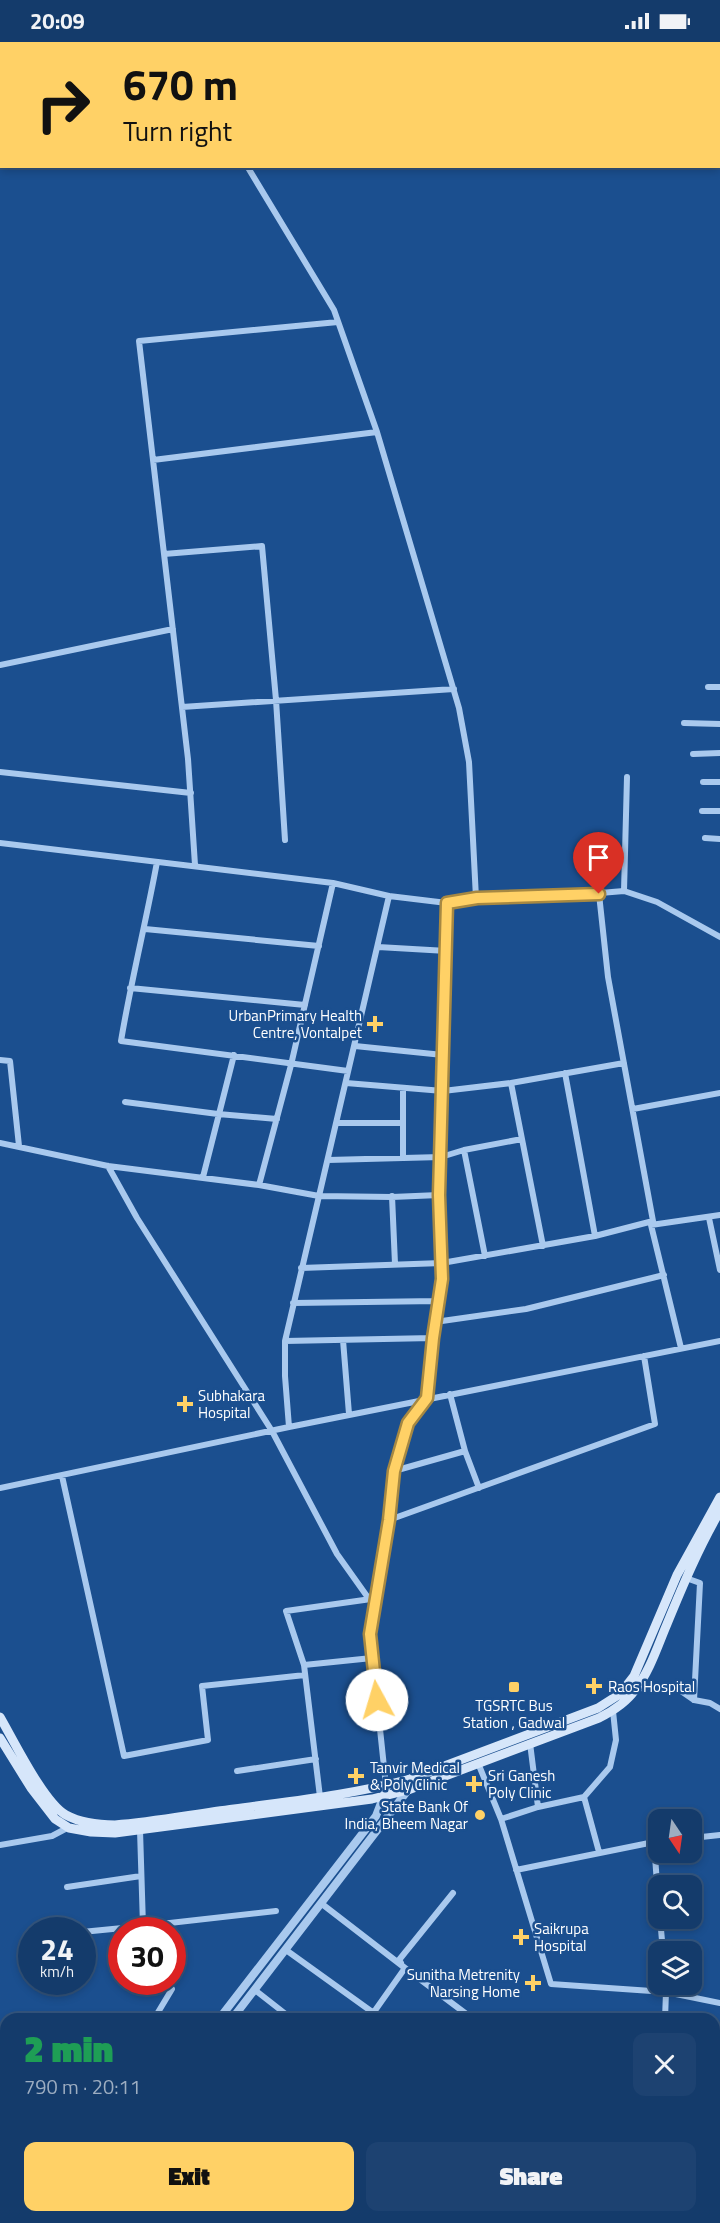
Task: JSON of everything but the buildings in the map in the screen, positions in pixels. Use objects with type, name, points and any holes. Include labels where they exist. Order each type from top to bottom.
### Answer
[{"type":"main road","points":[[0,1738],[42,1805],[55,1819],[69,1828],[91,1832],[140,1830],[321,1807],[386,1790],[598,1708],[620,1694],[640,1663],[677,1575],[720,1497]]},
{"type":"main road","points":[[0,1717],[51,1800],[63,1814],[75,1820],[95,1824],[115,1825],[320,1797],[408,1790],[614,1711],[636,1689],[647,1671],[686,1578],[720,1511]]},
{"type":"street","points":[[248,168],[334,310],[377,432],[454,688],[469,762],[477,898]]},
{"type":"street","points":[[195,865],[191,793],[182,707],[139,341],[338,322]]},
{"type":"street","points":[[153,460],[377,432]]},
{"type":"street","points":[[164,554],[262,546],[276,700],[285,840]]},
{"type":"street","points":[[0,665],[173,629]]},
{"type":"street","points":[[708,687],[720,687]]},
{"type":"street","points":[[182,707],[454,688]]},
{"type":"street","points":[[684,723],[720,724]]},
{"type":"street","points":[[693,754],[720,753]]},
{"type":"street","points":[[0,772],[191,793]]},
{"type":"street","points":[[624,891],[627,777]]},
{"type":"street","points":[[703,782],[720,782]]},
{"type":"street","points":[[702,811],[720,811]]},
{"type":"street","points":[[705,838],[720,838]]},
{"type":"street","points":[[0,843],[333,883],[389,896],[447,903],[477,898],[599,894],[624,891],[657,902],[720,937]]},
{"type":"street","points":[[157,862],[145,929],[130,988],[122,1041],[348,1071]]},
{"type":"street","points":[[259,1185],[291,1065],[333,883]]},
{"type":"street","points":[[599,894],[608,977],[652,1223],[681,1348]]},
{"type":"street","points":[[289,1427],[285,1341],[292,1303],[337,1123],[389,896]]},
{"type":"street","points":[[224,2013],[376,1816],[386,1790],[370,1634],[373,1599],[389,1520],[394,1471],[408,1423],[427,1398],[438,1301],[442,1263],[439,1195],[447,903]]},
{"type":"street","points":[[145,929],[319,946]]},
{"type":"street","points":[[378,947],[447,951]]},
{"type":"street","points":[[130,988],[305,1005]]},
{"type":"street","points":[[355,1046],[443,1055]]},
{"type":"street","points":[[203,1177],[234,1055]]},
{"type":"street","points":[[0,1060],[10,1061],[19,1146]]},
{"type":"street","points":[[346,1083],[443,1091],[511,1083],[624,1063]]},
{"type":"street","points":[[565,1073],[595,1236]]},
{"type":"street","points":[[511,1083],[543,1246]]},
{"type":"street","points":[[403,1089],[403,1158]]},
{"type":"street","points":[[633,1108],[720,1093]]},
{"type":"street","points":[[124,1102],[277,1119]]},
{"type":"street","points":[[337,1123],[402,1123]]},
{"type":"street","points":[[328,1160],[441,1157],[464,1150],[522,1139]]},
{"type":"street","points":[[0,1143],[108,1166],[203,1177],[319,1196],[439,1195]]},
{"type":"street","points":[[464,1150],[485,1257]]},
{"type":"street","points":[[108,1166],[137,1218],[272,1431],[337,1554],[373,1599]]},
{"type":"street","points":[[392,1196],[395,1264]]},
{"type":"street","points":[[301,1268],[442,1263],[543,1246],[652,1223],[720,1215]]},
{"type":"street","points":[[709,1218],[720,1270]]},
{"type":"street","points":[[435,1322],[526,1309],[663,1275]]},
{"type":"street","points":[[292,1303],[438,1301]]},
{"type":"street","points":[[285,1341],[433,1338]]},
{"type":"street","points":[[343,1340],[349,1414]]},
{"type":"street","points":[[0,1488],[427,1398],[720,1341]]},
{"type":"street","points":[[389,1520],[655,1424],[644,1356]]},
{"type":"street","points":[[450,1394],[465,1451],[479,1488]]},
{"type":"street","points":[[394,1471],[465,1451]]},
{"type":"street","points":[[62,1476],[124,1756],[208,1740],[202,1686],[305,1675]]},
{"type":"street","points":[[686,1578],[700,1583],[694,1700]]},
{"type":"street","points":[[320,1797],[304,1665],[286,1611],[373,1599]]},
{"type":"street","points":[[304,1665],[372,1658]]},
{"type":"street","points":[[636,1689],[654,1686],[681,1691],[694,1700],[710,1703],[720,1709]]},
{"type":"street","points":[[501,1819],[538,1807],[584,1797],[610,1767],[616,1740],[614,1711]]},
{"type":"street","points":[[530,1743],[538,1807]]},
{"type":"street","points":[[237,1771],[316,1759]]},
{"type":"street","points":[[478,1763],[501,1819],[551,1984],[648,1987]]},
{"type":"street","points":[[237,2013],[408,1790],[410,1779]]},
{"type":"street","points":[[584,1797],[599,1852]]},
{"type":"street","points":[[0,1845],[52,1836],[69,1828],[75,1820]]},
{"type":"street","points":[[140,1830],[143,1917]]},
{"type":"street","points":[[702,1837],[720,1834]]},
{"type":"street","points":[[516,1869],[648,1843]]},
{"type":"street","points":[[67,1887],[141,1876]]},
{"type":"street","points":[[405,1968],[399,1960],[453,1893]]},
{"type":"street","points":[[322,1904],[465,2013]]},
{"type":"street","points":[[186,1923],[276,1911]]},
{"type":"street","points":[[286,1950],[374,2013],[405,1968]]},
{"type":"street","points":[[255,1990],[284,2013]]},
{"type":"street","points":[[158,2013],[168,1995]]},
{"type":"street","points":[[665,1995],[665,2013]]},
{"type":"street","points":[[691,1995],[720,2003]]},
{"type":"place","name":"UrbanPrimary Health Centre, Vontalpet","points":[[375,1024]]},
{"type":"place","name":"Subhakara Hospital","points":[[185,1404]]},
{"type":"place","name":"Raos Hospital","points":[[594,1686]]},
{"type":"place","name":"TGSRTC Bus Station , Gadwal","points":[[514,1687]]},
{"type":"place","name":"Tanvir Medical & Poly Clinic","points":[[356,1776]]},
{"type":"place","name":"Sri Ganesh Poly Clinic","points":[[474,1784]]},
{"type":"place","name":"State Bank Of India, Bheem Nagar","points":[[480,1815]]},
{"type":"place","name":"Saikrupa Hospital","points":[[521,1937]]},
{"type":"place","name":"Sunitha Metrenity Narsing Home","points":[[533,1983]]},
{"type":"route","points":[[377,1700],[370,1634],[389,1520],[394,1471],[408,1423],[427,1398],[442,1279],[439,1195],[447,903],[477,898],[599,894]]}]
